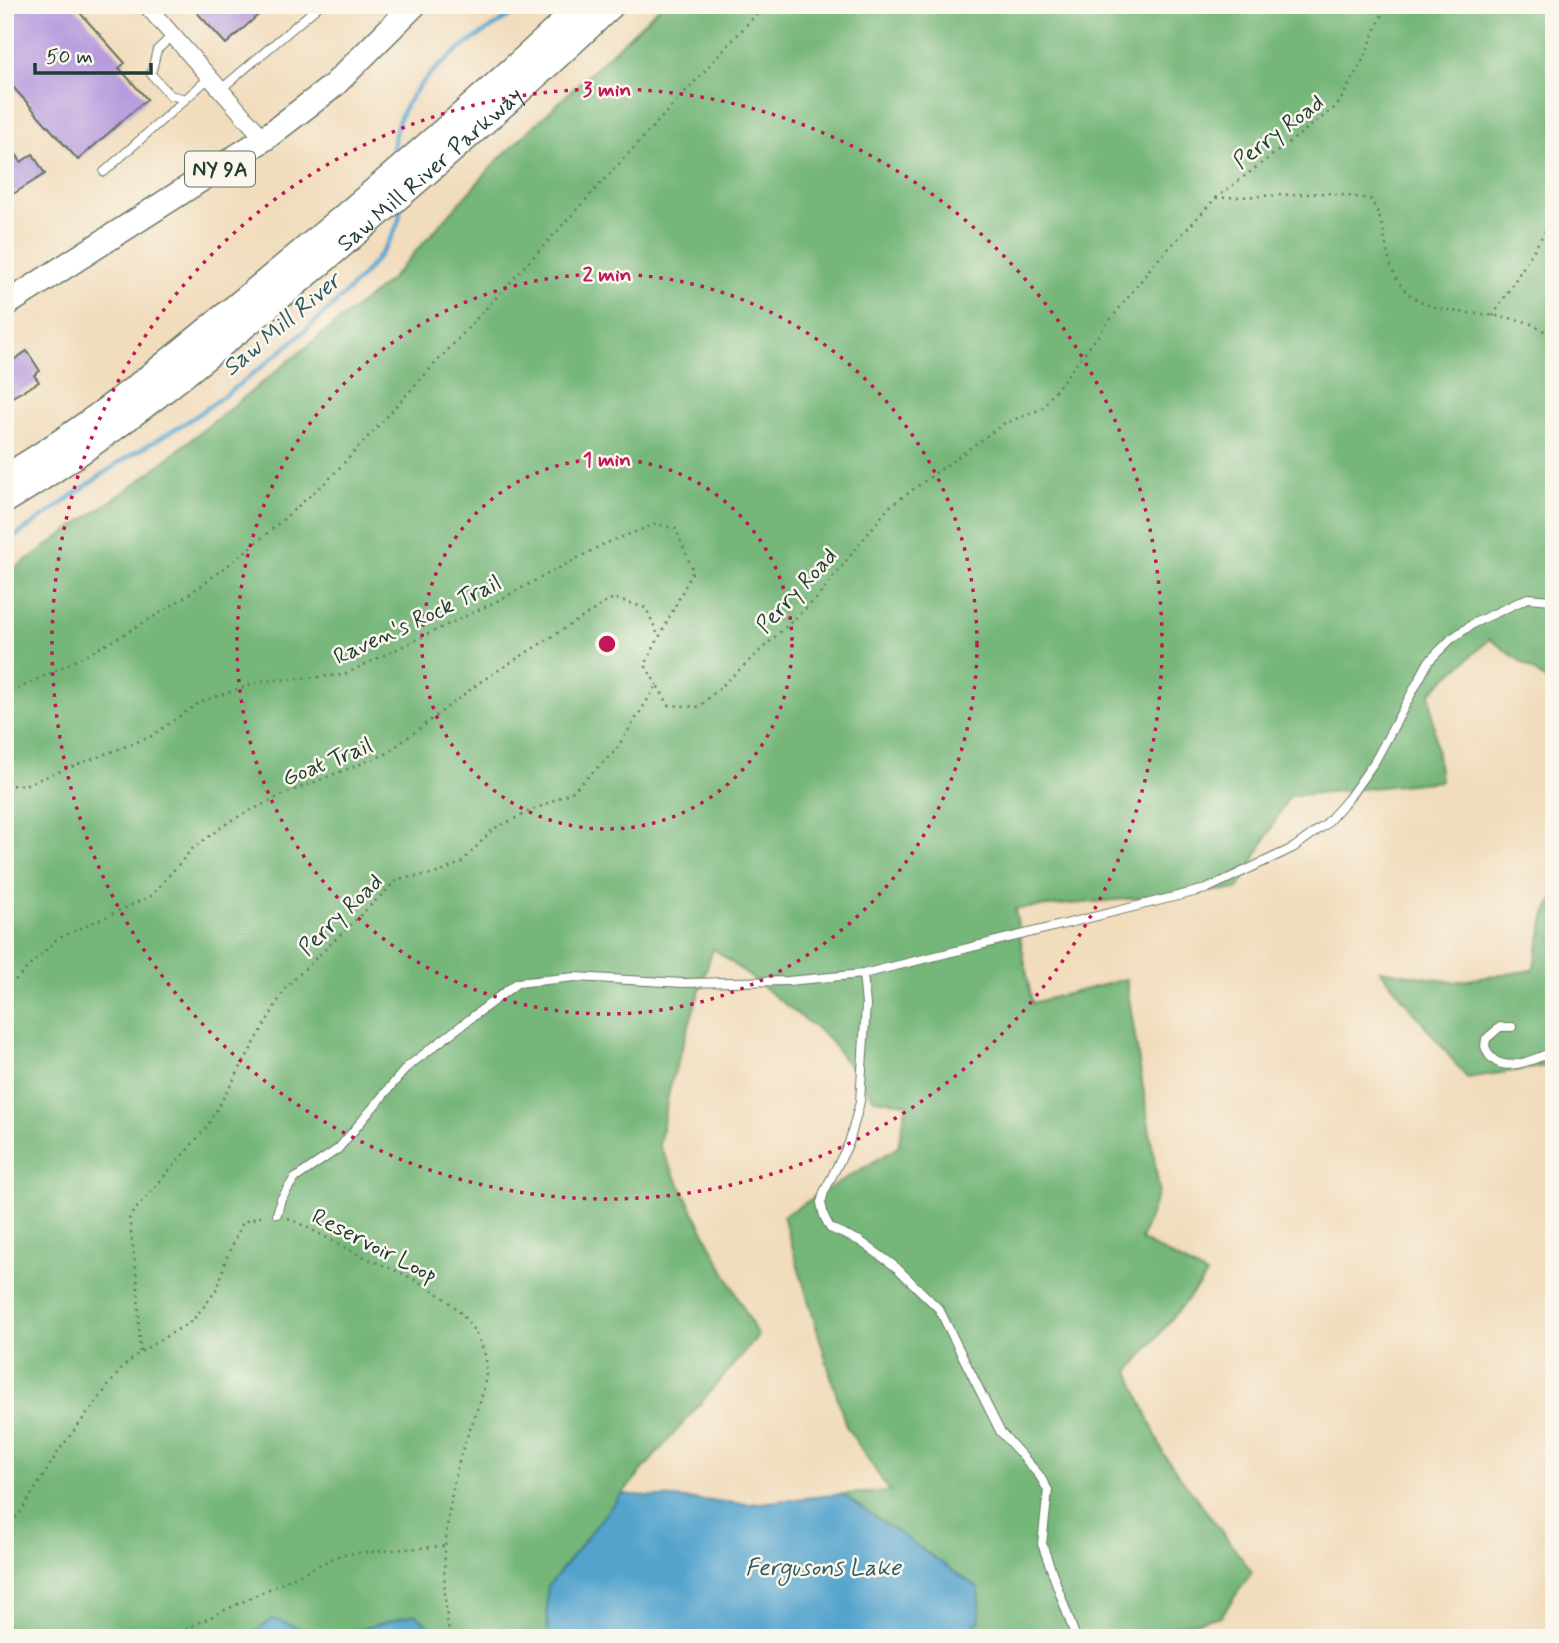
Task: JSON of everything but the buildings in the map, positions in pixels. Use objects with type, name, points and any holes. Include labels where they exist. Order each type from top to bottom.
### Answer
[{"type":"highway","name":"Saw Mill River Parkway","points":[[409,177],[583,5]]},
{"type":"highway","name":"Saw Mill River Parkway","points":[[5,500],[126,421],[611,5]]},
{"type":"highway","name":"Saw Mill River Parkway","points":[[5,478],[116,404],[386,196]]},
{"type":"main road","name":"NY 9A","points":[[5,304],[264,139],[340,80],[414,5]]},
{"type":"street","points":[[146,5],[264,139]]},
{"type":"lane","points":[[104,172],[186,99],[215,84],[320,5]]},
{"type":"lane","points":[[173,35],[157,50],[150,74],[170,95],[186,99]]},
{"type":"lane","points":[[277,1214],[281,1199],[294,1179],[338,1149],[407,1067],[517,983],[575,977],[683,984],[788,981],[863,974],[1206,889],[1293,848],[1325,825],[1348,799],[1375,761],[1429,661],[1451,639],[1474,623],[1528,598],[1553,600],[1554,590]]},
{"type":"lane","points":[[863,974],[866,1005],[860,1102],[849,1143],[824,1192],[821,1203],[824,1216],[831,1227],[860,1241],[896,1267],[939,1310],[1000,1431],[1044,1482],[1048,1489],[1042,1544],[1076,1638]]},
{"type":"lane","points":[[1512,1027],[1500,1027],[1486,1040],[1485,1046],[1492,1060],[1502,1064],[1526,1064],[1554,1051]]},
{"type":"path","points":[[5,695],[85,657],[159,613],[252,547],[331,477],[765,5]]},
{"type":"path","name":"Perry Road","points":[[140,1352],[138,1286],[129,1217],[206,1127],[286,987],[398,879],[439,873],[462,862],[493,829],[573,791],[616,750],[657,685],[669,705],[699,707],[817,598],[889,507],[1003,424],[1041,409],[1153,265],[1216,198],[1338,106],[1364,58],[1386,5]]},
{"type":"path","name":"Perry Road","points":[[1216,198],[1327,193],[1370,200],[1379,213],[1391,271],[1406,292],[1422,303],[1462,315],[1493,316],[1532,324],[1549,334],[1554,343]]},
{"type":"path","points":[[1493,316],[1554,217]]},
{"type":"path","name":"Raven's Rock Trail","points":[[5,786],[27,784],[150,737],[200,702],[262,681],[343,675],[501,599],[604,544],[656,524],[677,529],[694,571],[645,665],[657,685]]},
{"type":"path","name":"Goat Trail","points":[[5,990],[57,939],[151,896],[192,849],[230,821],[284,794],[386,754],[483,680],[613,598],[646,608],[659,637]]},
{"type":"path","name":"Reservoir Loop","points":[[140,1352],[192,1321],[218,1287],[226,1259],[243,1222],[257,1216],[277,1214],[420,1282],[449,1301],[471,1326],[486,1360],[484,1388],[472,1419],[452,1492],[444,1598],[450,1638]]},
{"type":"path","points":[[5,1528],[20,1513],[60,1450],[96,1401],[122,1368],[140,1352]]},
{"type":"path","points":[[167,1638],[342,1554],[446,1546]]},
{"type":"green space","points":[[662,5],[1554,5],[1554,686],[1490,639],[1430,693],[1440,781],[1289,796],[1238,889],[1015,909],[1032,1003],[1126,979],[1159,1190],[1141,1240],[1207,1275],[1129,1372],[1164,1455],[1252,1572],[1221,1616],[1123,1638],[959,1638],[980,1620],[978,1588],[842,1494],[890,1492],[846,1426],[783,1216],[898,1147],[907,1103],[874,1099],[827,1037],[713,948],[670,1086],[659,1145],[758,1336],[622,1494],[547,1588],[548,1638],[444,1638],[415,1614],[330,1638],[273,1619],[247,1638],[5,1638],[5,575],[138,482],[390,280],[498,160]]},
{"type":"green space","points":[[1554,897],[1554,1065],[1467,1078],[1380,970],[1454,982],[1533,970],[1546,914]]},
{"type":"water","name":"Fergusons Lake","points":[[621,1494],[750,1504],[842,1494],[978,1588],[980,1620],[959,1638],[548,1638],[547,1588]]},
{"type":"water","points":[[415,1614],[444,1638],[330,1638]]},
{"type":"water","points":[[273,1619],[330,1638],[247,1638]]},
{"type":"waterway","name":"Saw Mill River","points":[[394,164],[394,136],[403,112],[417,89],[458,50],[527,5]]},
{"type":"waterway","name":"Saw Mill River","points":[[5,543],[123,460],[191,419],[243,381],[315,322],[349,290],[376,259],[395,230],[400,207]]}]
